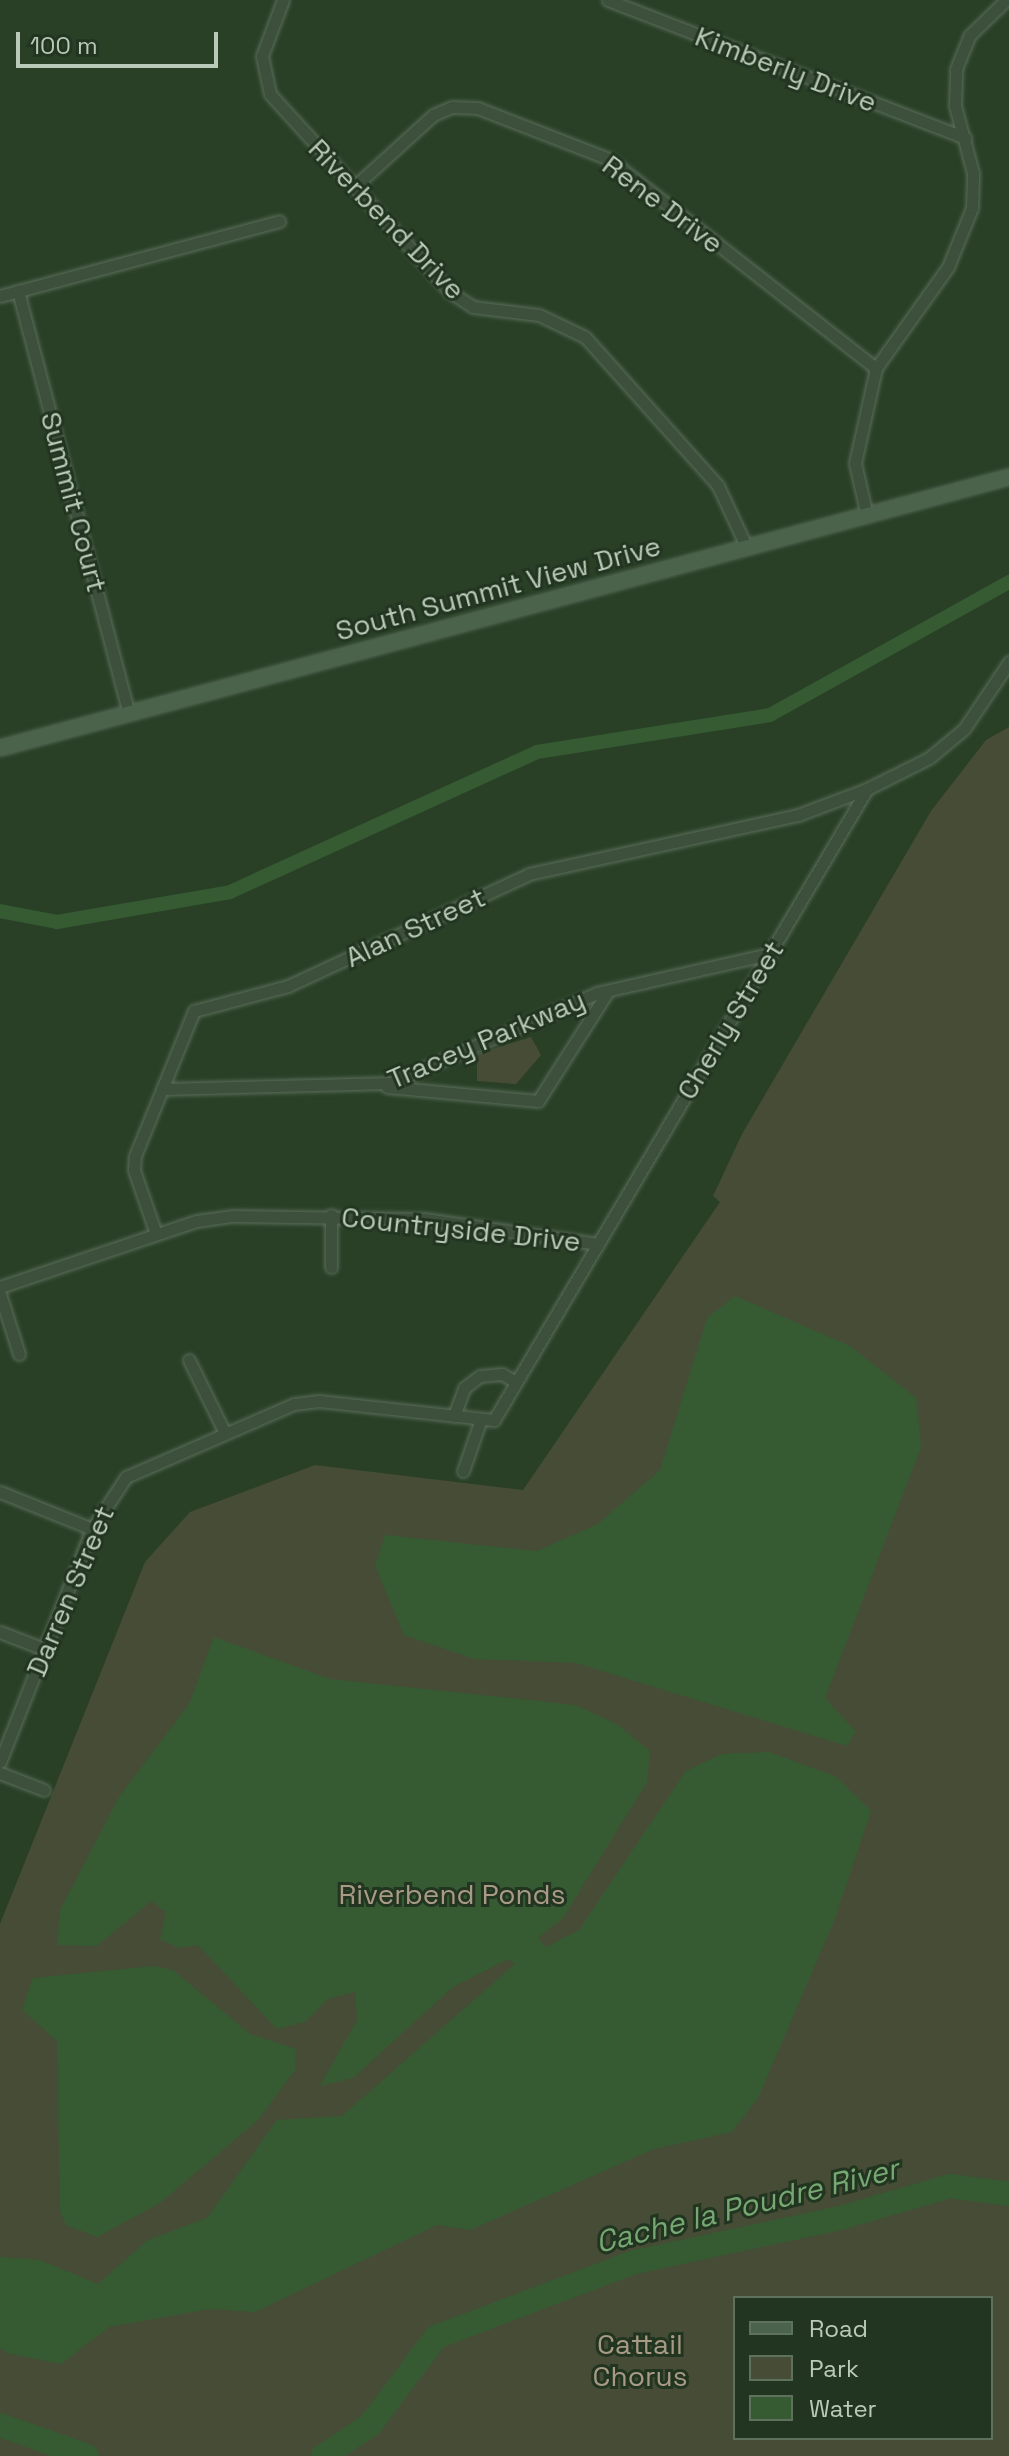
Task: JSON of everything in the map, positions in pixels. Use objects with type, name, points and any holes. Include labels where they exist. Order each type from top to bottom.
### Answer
[{"type":"street","name":"Riverbend Drive","points":[[283,0],[262,56],[264,82],[354,187],[463,302],[488,313],[548,318],[585,337],[718,486],[747,548]]},
{"type":"street","name":"Kimberly Drive","points":[[608,0],[965,138]]},
{"type":"street","points":[[867,516],[855,463],[876,368],[961,244],[974,193],[965,138],[955,106],[959,60],[979,23],[1006,0]]},
{"type":"street","name":"Rene Drive","points":[[354,187],[433,115],[452,107],[478,108],[609,159],[876,368]]},
{"type":"street","points":[[0,296],[279,221]]},
{"type":"street","name":"Summit Court","points":[[18,291],[129,713]]},
{"type":"street","name":"South Summit View Drive","points":[[0,748],[1009,477]]},
{"type":"street","points":[[867,789],[929,758],[964,729],[1009,662]]},
{"type":"street","name":"Cherly Street","points":[[463,1471],[487,1419],[516,1382],[867,789]]},
{"type":"street","name":"Alan Street","points":[[156,1234],[134,1170],[162,1089],[194,1011],[288,986],[529,874],[798,815],[867,789]]},
{"type":"street","name":"Tracey Parkway","points":[[364,1087],[413,1074],[608,991],[769,954]]},
{"type":"street","name":"Tracey Parkway","points":[[162,1089],[364,1087],[538,1101],[608,991]]},
{"type":"street","points":[[331,1215],[331,1267]]},
{"type":"street","name":"Countryside Drive","points":[[0,1287],[156,1234],[233,1216],[331,1215],[425,1219],[598,1244]]},
{"type":"street","points":[[0,1294],[19,1354]]},
{"type":"street","points":[[189,1360],[224,1431]]},
{"type":"street","points":[[454,1416],[472,1380],[491,1373],[516,1382]]},
{"type":"street","name":"Darren Street","points":[[0,1762],[92,1529],[126,1477],[224,1431],[319,1401],[487,1419]]},
{"type":"street","points":[[0,1492],[92,1529]]},
{"type":"street","points":[[0,1632],[44,1649]]},
{"type":"street","points":[[0,1773],[44,1790]]},
{"type":"green space","name":"Riverbend Ponds","points":[[1009,727],[1009,2456],[0,2456],[0,1924],[145,1562],[190,1512],[315,1465],[523,1490],[720,1202],[713,1196],[742,1134],[931,811],[986,740]]},
{"type":"green space","points":[[531,1037],[541,1055],[516,1084],[477,1081],[477,1054]]},
{"type":"water","points":[[735,1296],[850,1346],[916,1398],[921,1447],[825,1698],[856,1732],[847,1746],[576,1663],[474,1659],[404,1635],[375,1566],[385,1535],[537,1551],[598,1524],[660,1470],[707,1318]]},
{"type":"water","points":[[214,1637],[330,1679],[576,1705],[618,1725],[650,1751],[647,1782],[563,1918],[538,1938],[546,1947],[579,1930],[686,1771],[722,1754],[769,1752],[835,1776],[871,1811],[834,1921],[758,2098],[732,2132],[654,2149],[470,2230],[437,2225],[255,2312],[210,2309],[109,2327],[61,2364],[7,2353],[0,2348],[0,2257],[40,2260],[98,2284],[148,2240],[207,2218],[277,2120],[342,2116],[515,1964],[508,1959],[453,1987],[353,2078],[320,2086],[357,2020],[355,1992],[328,1999],[305,2022],[277,2029],[198,1945],[179,1948],[160,1939],[166,1912],[151,1901],[97,1946],[57,1945],[60,1910],[119,1797],[189,1704]]},
{"type":"water","points":[[154,1966],[173,1970],[250,2034],[296,2049],[295,2070],[258,2120],[160,2203],[97,2237],[66,2225],[60,2212],[57,2041],[22,2010],[33,1978]]},
{"type":"waterway","points":[[0,911],[57,922],[230,892],[537,752],[770,715],[1009,582]]},
{"type":"waterway","name":"Cache la Poudre River","points":[[323,2456],[370,2425],[436,2337],[635,2262],[840,2218],[950,2186],[1009,2194]]},
{"type":"waterway","name":"Cache la Poudre River","points":[[0,2425],[87,2456]]},
{"type":"park label","name":"Cattail Chorus","points":[[640,2360]]}]
